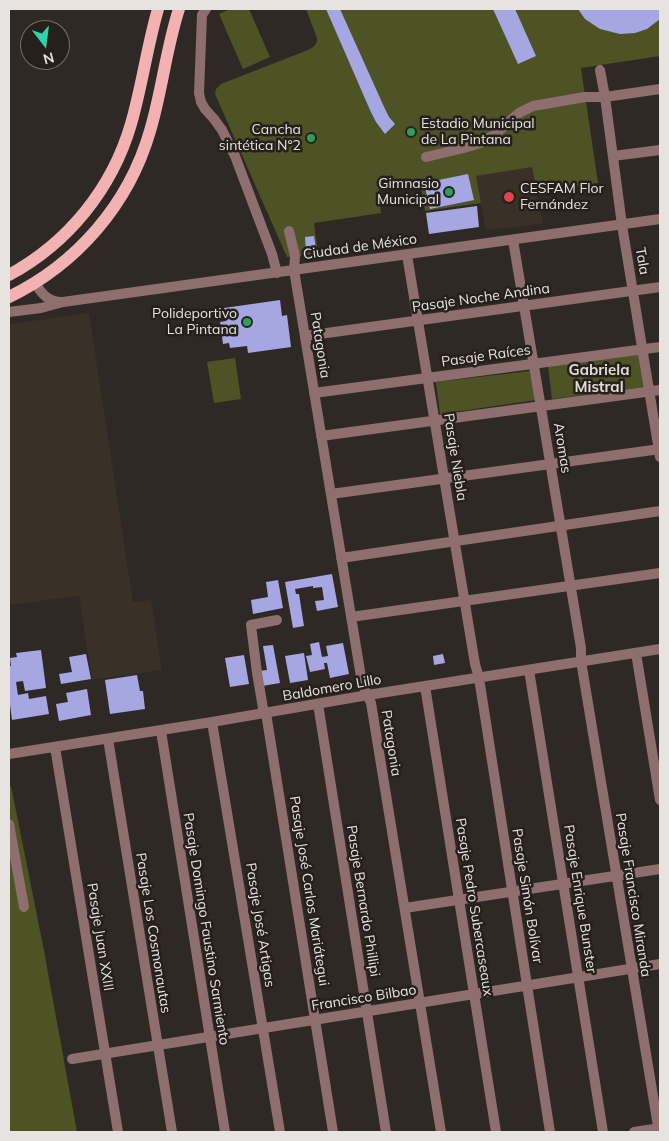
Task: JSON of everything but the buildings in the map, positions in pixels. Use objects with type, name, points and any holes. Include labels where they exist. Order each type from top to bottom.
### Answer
[{"type":"main road","points":[[13,272],[46,251],[69,231],[90,207],[106,183],[119,157],[131,124],[158,9]]},
{"type":"main road","points":[[9,297],[35,283],[65,262],[91,237],[125,191],[146,145],[153,122],[172,32],[179,9]]},
{"type":"main road","points":[[143,70],[163,74]]},
{"type":"main road","points":[[13,272],[29,276],[35,283]]},
{"type":"street","points":[[206,9],[202,15],[200,102],[222,130],[235,156],[272,254],[277,273]]},
{"type":"street","name":"Tala","points":[[600,70],[622,225],[643,349],[655,390],[660,452]]},
{"type":"street","points":[[426,157],[480,143],[494,135],[519,113],[528,108],[585,97],[605,97],[660,89]]},
{"type":"street","points":[[613,156],[660,150]]},
{"type":"street","name":"Ciudad de México","points":[[9,312],[48,307],[63,302],[660,219]]},
{"type":"street","name":"Patagonia","points":[[289,231],[295,256],[294,270],[351,617],[362,682],[370,703],[441,1132]]},
{"type":"street","name":"Aromas","points":[[514,240],[581,661]]},
{"type":"street","name":"Pasaje Niebla","points":[[408,254],[475,664]]},
{"type":"street","points":[[35,283],[45,296],[54,301],[63,302]]},
{"type":"street","name":"Pasaje Noche Andina","points":[[305,336],[660,287]]},
{"type":"street","name":"Pasaje Raíces","points":[[314,393],[660,347]]},
{"type":"street","points":[[321,436],[655,390]]},
{"type":"street","points":[[331,494],[550,464],[660,452]]},
{"type":"street","points":[[342,558],[660,511]]},
{"type":"street","points":[[351,617],[660,573]]},
{"type":"street","name":"Pasaje José Carlos Mariátegui","points":[[277,620],[251,625],[257,673],[333,1132]]},
{"type":"street","name":"Baldomero Lillo","points":[[9,754],[660,649]]},
{"type":"street","points":[[636,653],[660,800]]},
{"type":"street","name":"Pasaje Francisco Miranda","points":[[581,661],[659,1130]]},
{"type":"street","name":"Pasaje Simón Bolívar","points":[[475,664],[479,678],[550,1132]]},
{"type":"street","name":"Pasaje Enrique Bunster","points":[[529,670],[603,1132]]},
{"type":"street","name":"Pasaje Pedro Subercaseaux","points":[[425,686],[496,1132]]},
{"type":"street","name":"Pasaje Bernardo Phillipi","points":[[318,704],[386,1132]]},
{"type":"street","name":"Pasaje José Artigas","points":[[212,722],[280,1132]]},
{"type":"street","name":"Pasaje Domingo Faustino Sarmiento","points":[[161,731],[225,1132]]},
{"type":"street","name":"Pasaje Los Cosmonautas","points":[[108,739],[172,1132]]},
{"type":"street","name":"Pasaje Juan XXIII","points":[[56,747],[118,1132]]},
{"type":"street","points":[[9,824],[24,907]]},
{"type":"street","points":[[405,908],[660,869]]},
{"type":"street","name":"Francisco Bilbao","points":[[72,1059],[660,964]]},
{"type":"street","points":[[634,1132],[659,1130]]},
{"type":"shaded area","name":"CESFAM Flor Fernández","points":[[532,167],[543,224],[486,230],[475,176]]},
{"type":"shaded area","points":[[89,313],[133,602],[151,600],[162,670],[92,680],[79,596],[9,605],[9,324]]},
{"type":"green space","points":[[230,9],[249,9],[270,57],[243,69],[219,14]]},
{"type":"green space","name":"Estadio Municipal de La Pintana","points":[[306,9],[660,9],[660,56],[581,68],[598,183],[537,192],[532,167],[476,176],[481,203],[425,211],[420,182],[378,190],[381,213],[314,223],[318,254],[287,257],[215,94],[216,89],[221,84],[313,47],[317,38]]},
{"type":"green space","points":[[639,354],[644,387],[552,399],[548,366]]},
{"type":"green space","points":[[235,358],[241,399],[214,403],[207,362]]},
{"type":"green space","points":[[530,371],[536,400],[440,414],[436,382]]},
{"type":"green space","points":[[11,786],[77,1132],[9,1132],[9,787]]},
{"type":"place","name":"Estadio Municipal de La Pintana","points":[[411,132]]},
{"type":"place","name":"Cancha sintética N°2","points":[[311,138]]},
{"type":"place","name":"Gimnasio Municipal","points":[[449,192]]},
{"type":"place","name":"CESFAM Flor Fernández","points":[[509,197]]},
{"type":"place","name":"Polideportivo La Pintana","points":[[247,322]]},
{"type":"district","name":"Gabriela Mistral","points":[[599,378]]}]
